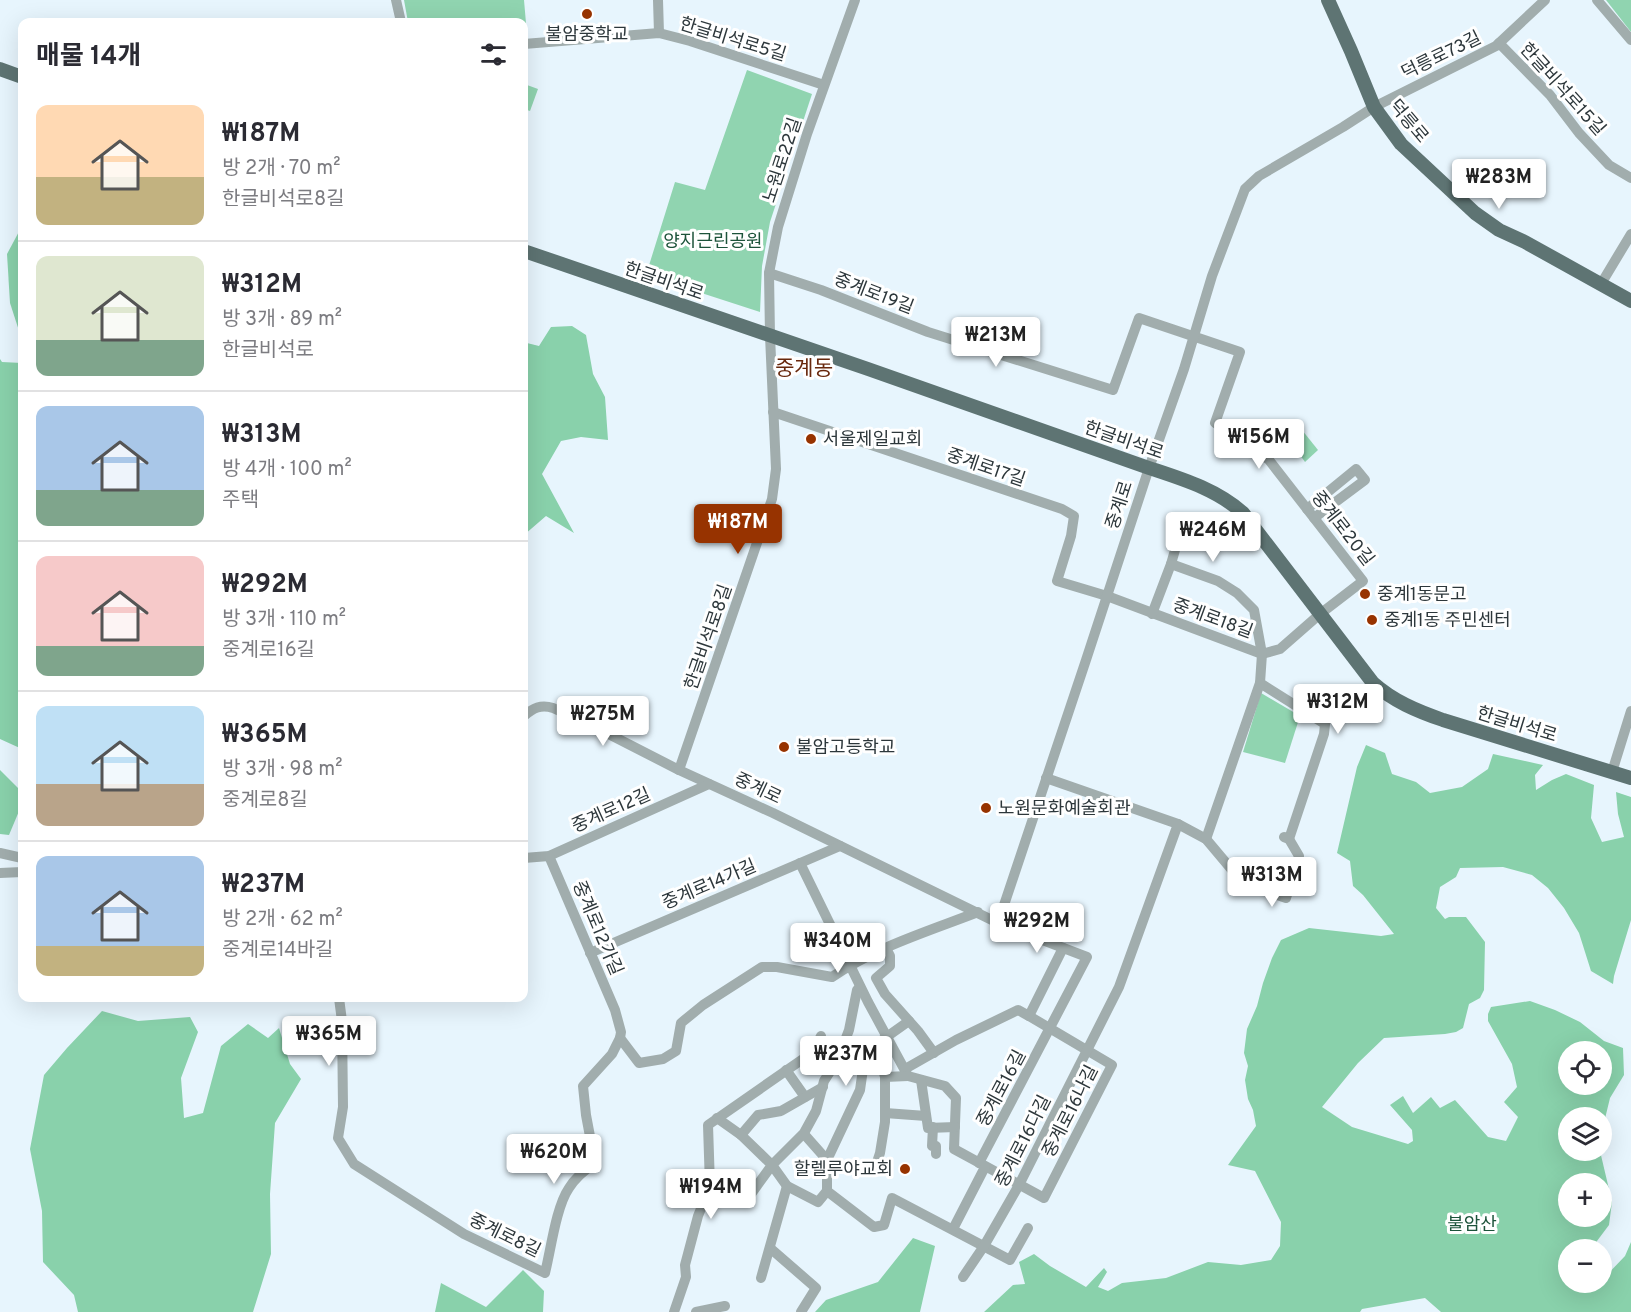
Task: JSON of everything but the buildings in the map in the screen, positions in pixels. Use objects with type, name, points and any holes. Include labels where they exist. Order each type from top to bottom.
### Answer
[{"type":"main road","name":"덕릉로","points":[[1328,0],[1374,107],[1401,144],[1475,213],[1499,230],[1631,301]]},
{"type":"main road","points":[[0,69],[18,76]]},
{"type":"main road","name":"한글비석로","points":[[528,252],[1180,478],[1222,496],[1237,508],[1256,530],[1373,683],[1383,692],[1416,711],[1631,778]]},
{"type":"street","points":[[396,0],[399,18]]},
{"type":"street","points":[[658,0],[659,33]]},
{"type":"street","name":"노원로22길","points":[[770,336],[769,273],[781,217],[824,85],[855,0]]},
{"type":"street","name":"덕릉로73길","points":[[1374,107],[1496,46],[1545,0]]},
{"type":"street","points":[[1597,0],[1631,40]]},
{"type":"street","name":"한글비석로5길","points":[[528,44],[659,33],[824,85]]},
{"type":"street","name":"한글비석로15길","points":[[1499,43],[1550,95],[1579,133],[1610,165],[1631,178]]},
{"type":"street","name":"중계로","points":[[528,713],[538,706],[553,708],[998,923],[1169,413],[1212,276],[1245,189],[1259,176],[1374,107]]},
{"type":"street","points":[[1601,284],[1631,234]]},
{"type":"street","name":"중계로19길","points":[[769,273],[821,290],[928,332],[1113,390],[1139,318],[1194,336]]},
{"type":"street","name":"한글비석로8길","points":[[680,770],[772,499],[776,469],[770,336]]},
{"type":"street","name":"중계로20길","points":[[1194,336],[1240,352],[1215,423],[1269,460],[1363,581],[1320,614]]},
{"type":"street","name":"중계로17길","points":[[773,412],[1062,509],[1074,516],[1071,536],[1057,581],[1107,596]]},
{"type":"street","points":[[1356,469],[1365,480],[1311,514],[1356,469]]},
{"type":"street","points":[[1171,564],[1175,550]]},
{"type":"street","name":"중계로18길","points":[[1152,614],[1171,564],[1218,580],[1237,593],[1254,610],[1262,654]]},
{"type":"street","name":"중계로18길","points":[[1107,596],[1262,654],[1280,649],[1320,614]]},
{"type":"street","points":[[1206,839],[1260,683],[1262,654]]},
{"type":"street","points":[[1046,778],[1178,824],[1206,839],[1243,883],[1286,898],[1299,856],[1286,838],[1324,734],[1325,724],[1260,683]]},
{"type":"street","points":[[1612,772],[1631,711]]},
{"type":"street","name":"중계로12길","points":[[528,858],[549,855],[709,784]]},
{"type":"street","name":"중계로16나길","points":[[1088,1050],[1119,987],[1178,824]]},
{"type":"street","name":"중계로14가길","points":[[591,953],[840,846]]},
{"type":"street","points":[[0,853],[18,857]]},
{"type":"street","name":"중계로12가길","points":[[549,855],[617,1014],[620,1038]]},
{"type":"street","points":[[800,863],[860,987],[906,1073],[921,1080],[945,1086],[956,1098],[954,1149],[1019,1185]]},
{"type":"street","points":[[0,873],[18,872]]},
{"type":"street","points":[[620,1038],[639,1063],[663,1059],[676,1051],[681,1023],[703,1005],[762,967],[777,967],[832,977],[850,965],[886,948],[978,912]]},
{"type":"street","name":"중계로16길","points":[[953,1229],[982,1165],[1087,957],[998,923]]},
{"type":"street","points":[[886,948],[890,956],[890,966],[876,978],[885,994],[934,1053]]},
{"type":"street","points":[[1029,1016],[1063,948]]},
{"type":"street","points":[[710,1186],[751,1194],[772,1165],[804,1134],[816,1111],[824,1081],[838,1059],[849,1030],[857,990],[860,987]]},
{"type":"street","name":"중계로8길","points":[[340,1002],[342,1021],[343,1107],[338,1138],[354,1164],[464,1234],[545,1273],[560,1206],[567,1189],[592,1165],[592,1147],[583,1086],[612,1054],[620,1038]]},
{"type":"street","points":[[885,1077],[906,1073],[956,1040],[1018,1010],[1051,1028]]},
{"type":"street","points":[[717,1118],[741,1135],[772,1165],[787,1186],[818,1202],[827,1191],[827,1160],[860,1090],[863,1070],[871,1048],[909,1021]]},
{"type":"street","name":"중계로16나길","points":[[1019,1185],[1044,1198],[1112,1065],[1051,1028]]},
{"type":"street","points":[[674,1312],[686,1277],[685,1265],[698,1216],[710,1186],[708,1125],[813,1052],[821,1036]]},
{"type":"street","points":[[876,1165],[884,1132],[885,1113],[885,1077],[878,1052],[887,1038]]},
{"type":"street","name":"중계로16다길","points":[[963,1277],[984,1246],[1019,1185],[1088,1050]]},
{"type":"street","points":[[786,1070],[805,1097]]},
{"type":"street","points":[[921,1080],[927,1128],[955,1127]]},
{"type":"street","points":[[741,1135],[758,1115],[781,1112],[823,1087]]},
{"type":"street","points":[[885,1113],[926,1116]]},
{"type":"street","points":[[933,1127],[932,1146],[936,1146],[936,1154]]},
{"type":"street","points":[[804,1134],[827,1160]]},
{"type":"street","points":[[761,1278],[787,1186]]},
{"type":"street","points":[[827,1191],[874,1227],[884,1225],[892,1198],[1010,1260],[1028,1228]]},
{"type":"street","points":[[770,1248],[816,1288],[801,1312]]},
{"type":"street","points":[[696,1312],[725,1306]]},
{"type":"green space","points":[[404,0],[524,0],[526,18],[407,18]]},
{"type":"green space","points":[[1606,0],[1631,0],[1631,32]]},
{"type":"green space","name":"양지근린공원","points":[[747,70],[812,94],[770,222],[762,266],[760,312],[646,275],[675,182],[705,190]]},
{"type":"green space","points":[[528,85],[538,89],[530,111],[528,110]]},
{"type":"green space","points":[[18,233],[18,328],[10,303],[7,254]]},
{"type":"green space","points":[[572,326],[586,335],[593,374],[605,397],[608,440],[581,437],[561,441],[542,474],[574,533],[546,516],[528,532],[528,343],[539,346],[551,327]]},
{"type":"green space","points":[[0,359],[2,362],[18,363],[18,747],[0,739]]},
{"type":"green space","points":[[1302,430],[1318,450],[1305,462],[1290,441]]},
{"type":"green space","points":[[1261,693],[1300,716],[1285,763],[1243,752]]},
{"type":"green space","name":"불암산","points":[[1366,745],[1385,753],[1392,774],[1416,782],[1430,793],[1462,787],[1488,769],[1493,754],[1543,765],[1535,775],[1536,790],[1566,774],[1594,785],[1591,818],[1602,842],[1624,837],[1618,814],[1616,792],[1631,797],[1631,920],[1613,984],[1591,971],[1579,933],[1564,908],[1548,888],[1532,875],[1503,867],[1460,868],[1456,877],[1440,887],[1436,908],[1445,919],[1466,917],[1485,942],[1484,990],[1480,998],[1469,1004],[1463,1028],[1445,1034],[1384,1038],[1358,1063],[1322,1107],[1352,1127],[1408,1144],[1413,1141],[1412,1130],[1390,1105],[1403,1096],[1413,1113],[1431,1097],[1440,1108],[1455,1100],[1488,1137],[1506,1141],[1518,1117],[1504,1102],[1517,1087],[1512,1064],[1488,1021],[1491,1007],[1530,1001],[1580,1022],[1604,1041],[1558,1041],[1558,1095],[1612,1095],[1608,1107],[1558,1107],[1558,1161],[1602,1161],[1605,1173],[1558,1173],[1558,1227],[1608,1227],[1598,1239],[1558,1239],[1558,1293],[1612,1293],[1612,1270],[1625,1256],[1631,1242],[1631,1312],[1441,1312],[1425,1298],[1362,1309],[1360,1312],[984,1312],[1013,1285],[1025,1284],[1019,1262],[1034,1254],[1086,1287],[1104,1268],[1107,1272],[1098,1287],[1108,1291],[1122,1283],[1166,1278],[1208,1262],[1241,1265],[1271,1260],[1280,1246],[1281,1222],[1255,1171],[1228,1165],[1256,1126],[1248,1099],[1245,1080],[1248,1066],[1244,1053],[1247,1029],[1272,958],[1281,940],[1309,928],[1381,936],[1394,934],[1353,886],[1350,861],[1337,853],[1357,767]]},
{"type":"green space","points":[[0,770],[18,788],[18,814],[9,835],[0,834]]},
{"type":"green space","points":[[102,1011],[138,1021],[190,1017],[198,1032],[181,1078],[184,1118],[203,1113],[221,1046],[248,1024],[268,1038],[279,1028],[290,1064],[301,1079],[275,1123],[270,1194],[271,1254],[253,1312],[78,1312],[74,1295],[43,1262],[42,1211],[30,1149],[44,1075]]},
{"type":"green space","name":"불암산","points":[[1612,1044],[1623,1048],[1624,1075],[1612,1095]]},
{"type":"green space","points":[[913,1238],[935,1246],[920,1312],[815,1312],[826,1300],[878,1282]]},
{"type":"green space","points":[[523,1270],[544,1291],[543,1312],[435,1312],[441,1283],[486,1307]]},
{"type":"place","name":"불암중학교","points":[[587,14]]},
{"type":"place","name":"서울제일교회","points":[[811,439]]},
{"type":"place","name":"중계1동문고","points":[[1365,594]]},
{"type":"place","name":"중계1동 주민센터","points":[[1372,620]]},
{"type":"place","name":"불암고등학교","points":[[784,747]]},
{"type":"place","name":"노원문화예술회관","points":[[986,808]]},
{"type":"place","name":"할렐루야교회","points":[[905,1169]]},
{"type":"district","name":"중계동","points":[[804,368]]}]
